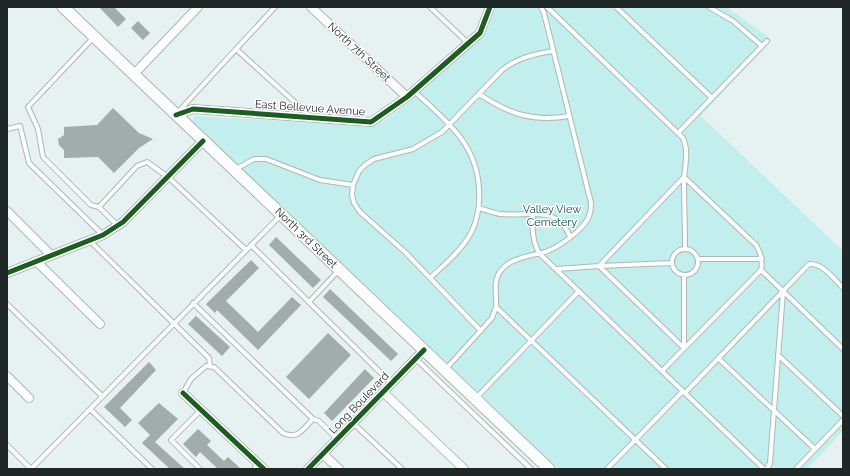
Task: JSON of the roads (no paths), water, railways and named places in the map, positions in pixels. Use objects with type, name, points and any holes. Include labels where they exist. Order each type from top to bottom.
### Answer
[{"type":"main road","name":"North 3rd Street","points":[[63,7],[548,469]]},
{"type":"street","points":[[134,74],[198,7]]},
{"type":"street","name":"North 7th Street","points":[[311,7],[407,97]]},
{"type":"street","name":"East Bellevue Avenue","points":[[176,115],[193,109],[370,122],[407,97],[480,33],[490,7]]},
{"type":"street","points":[[7,273],[103,235],[118,226],[203,141]]},
{"type":"street","points":[[7,211],[51,255]]},
{"type":"street","points":[[37,262],[100,324]]},
{"type":"street","name":"Long Boulevard","points":[[308,469],[424,350]]},
{"type":"street","points":[[7,376],[29,398]]},
{"type":"street","points":[[183,392],[259,467]]},
{"type":"street","points":[[383,392],[464,469]]},
{"type":"street","points":[[323,454],[339,469]]},
{"type":"lane","points":[[176,115],[275,7]]},
{"type":"lane","points":[[430,7],[468,43]]},
{"type":"lane","points":[[444,370],[492,318],[496,308],[496,284],[499,273],[508,264],[557,246],[570,237],[586,222],[590,213],[591,204],[544,13],[541,7]]},
{"type":"lane","points":[[547,7],[678,133],[685,144],[685,248]]},
{"type":"lane","points":[[616,7],[712,98]]},
{"type":"lane","points":[[709,7],[733,21],[762,46]]},
{"type":"lane","points":[[94,37],[28,107],[38,129],[43,157],[90,205],[99,207],[118,226]]},
{"type":"lane","points":[[678,133],[767,40]]},
{"type":"lane","points":[[236,49],[311,118]]},
{"type":"lane","points":[[480,331],[405,252],[360,212],[354,203],[352,195],[353,184],[359,171],[374,159],[413,149],[442,132],[451,125],[511,62],[521,58],[553,51]]},
{"type":"lane","points":[[414,91],[451,125],[462,138],[475,162],[478,173],[479,208],[476,221],[461,248],[430,278]]},
{"type":"lane","points":[[479,94],[504,109],[527,116],[553,119],[569,116]]},
{"type":"lane","points":[[7,129],[20,126],[29,163],[103,235]]},
{"type":"lane","points":[[234,170],[254,159],[266,159],[320,180],[353,184]]},
{"type":"lane","points":[[99,207],[137,166],[147,162],[168,177],[246,250]]},
{"type":"lane","points":[[662,371],[761,270],[762,259],[760,251],[756,245],[684,177]]},
{"type":"lane","points":[[599,266],[684,177]]},
{"type":"lane","points":[[479,208],[500,214],[544,214],[556,219],[567,228],[570,237]]},
{"type":"lane","points":[[533,213],[533,237],[535,246],[539,253],[766,469],[770,464],[783,292]]},
{"type":"lane","points":[[7,445],[31,469],[281,214]]},
{"type":"lane","points":[[90,240],[209,358],[210,366]]},
{"type":"lane","points":[[251,245],[392,383]]},
{"type":"lane","points":[[685,248],[694,252],[698,259],[698,263],[691,273],[684,275],[675,271],[671,263],[673,255],[679,250],[685,248]]},
{"type":"lane","points":[[698,259],[762,259]]},
{"type":"lane","points":[[556,269],[671,263]]},
{"type":"lane","points":[[607,469],[719,359],[809,264],[820,266],[843,288]]},
{"type":"lane","points":[[599,266],[684,348]]},
{"type":"lane","points":[[309,302],[339,270]]},
{"type":"lane","points":[[761,270],[843,349]]},
{"type":"lane","points":[[684,275],[684,348]]},
{"type":"lane","points":[[475,399],[579,291]]},
{"type":"lane","points":[[7,304],[102,396]]},
{"type":"lane","points":[[194,304],[313,419],[319,421],[338,439]]},
{"type":"lane","points":[[496,308],[666,469]]},
{"type":"lane","points":[[778,354],[843,416]]},
{"type":"lane","points":[[416,359],[531,469]]},
{"type":"lane","points":[[719,359],[815,449]]},
{"type":"lane","points":[[183,392],[191,379],[206,366],[210,366],[214,367],[283,433],[290,436],[296,435],[313,419]]},
{"type":"lane","points":[[90,409],[152,469]]},
{"type":"lane","points":[[200,469],[171,440],[201,410]]},
{"type":"lane","points":[[796,469],[843,420]]},
{"type":"lane","points":[[353,423],[402,469]]},
{"type":"park label","name":"Valley View Cemetery","points":[[552,215]]}]
